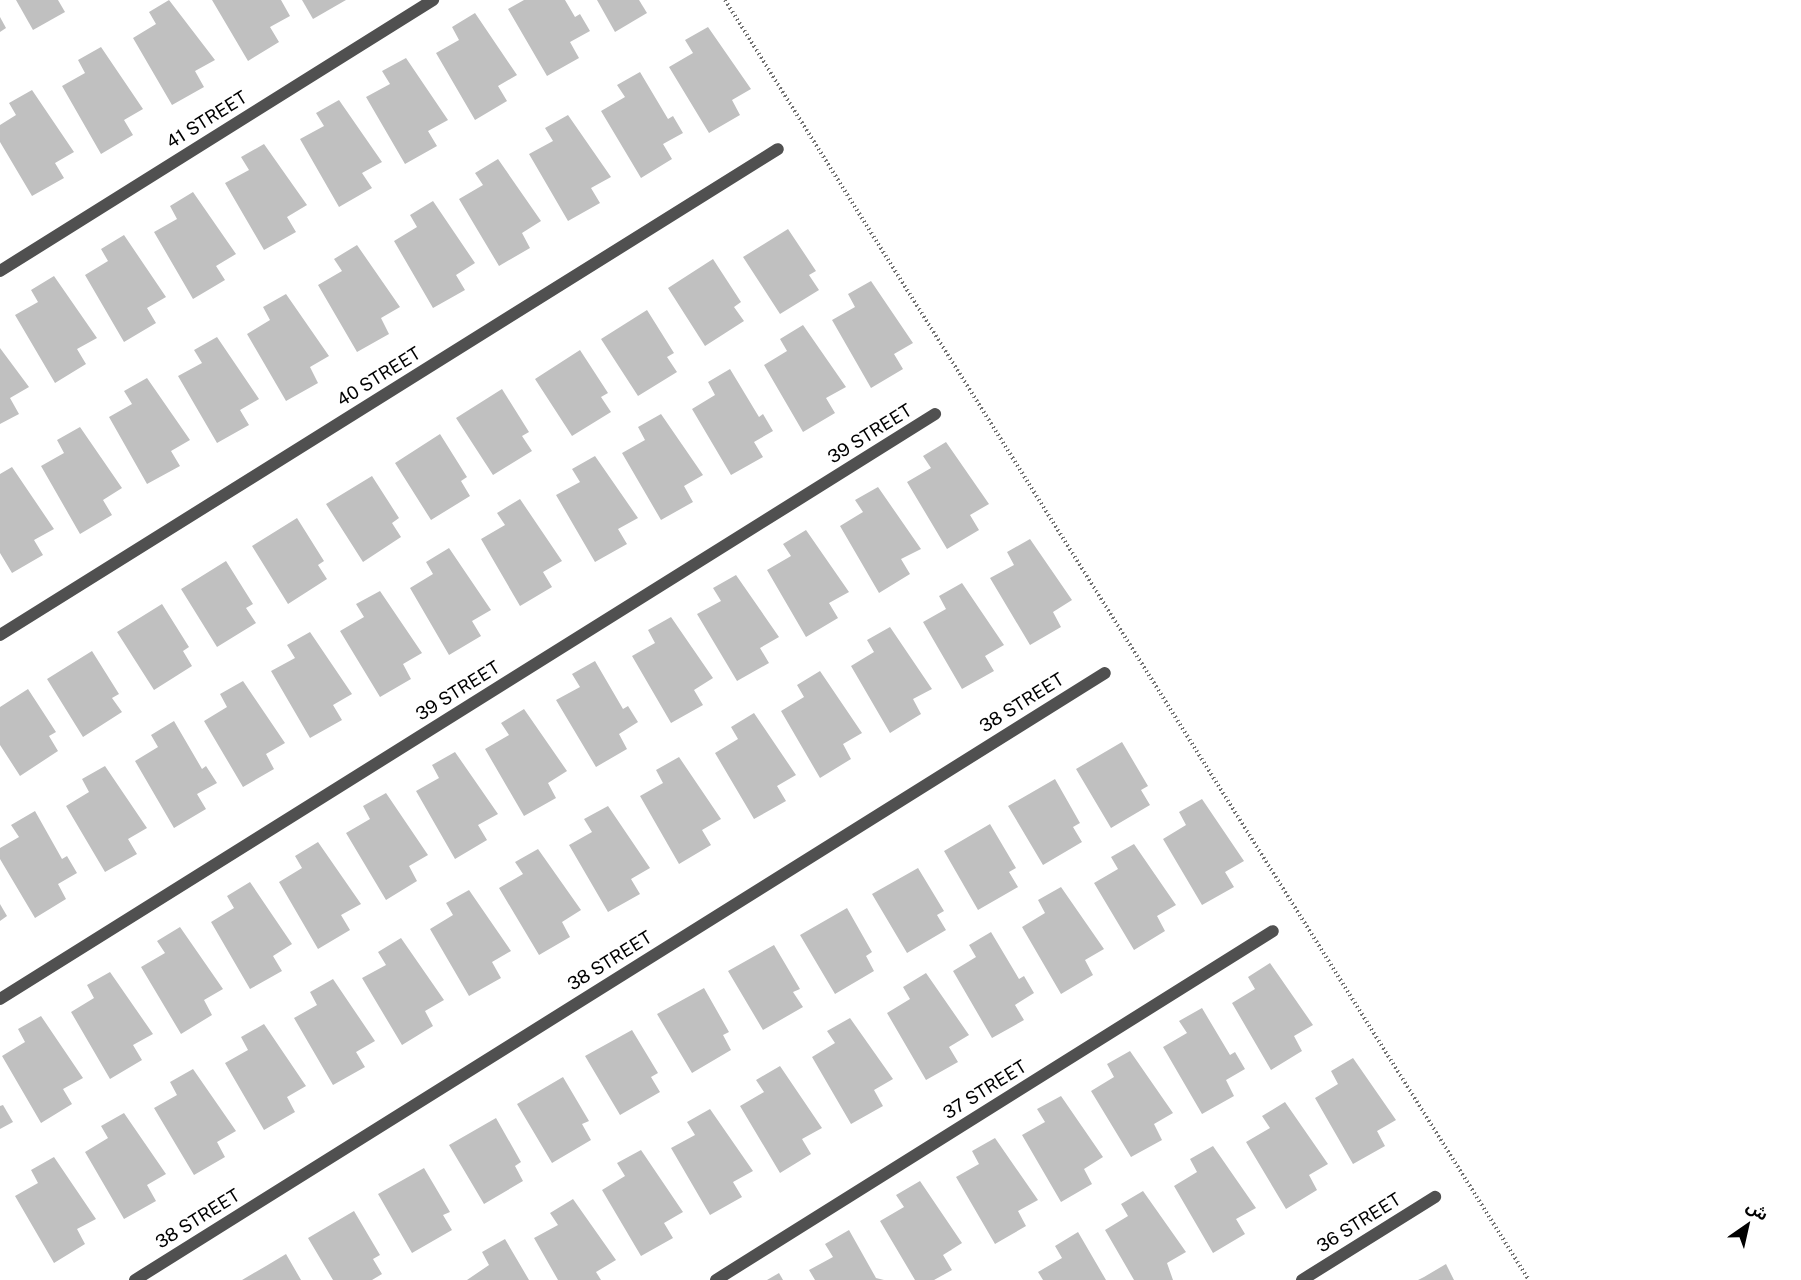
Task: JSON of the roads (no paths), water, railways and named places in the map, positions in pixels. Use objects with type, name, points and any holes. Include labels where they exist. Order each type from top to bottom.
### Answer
[{"type":"street","name":"41 STREET","points":[[0,271],[433,0]]},
{"type":"street","name":"40 STREET","points":[[0,635],[778,149]]},
{"type":"street","name":"39 STREET","points":[[0,999],[935,414]]},
{"type":"street","name":"38 STREET","points":[[135,1280],[1105,673]]},
{"type":"street","name":"37 STREET","points":[[716,1280],[1273,932]]},
{"type":"street","name":"36 STREET","points":[[1302,1280],[1435,1197]]}]
